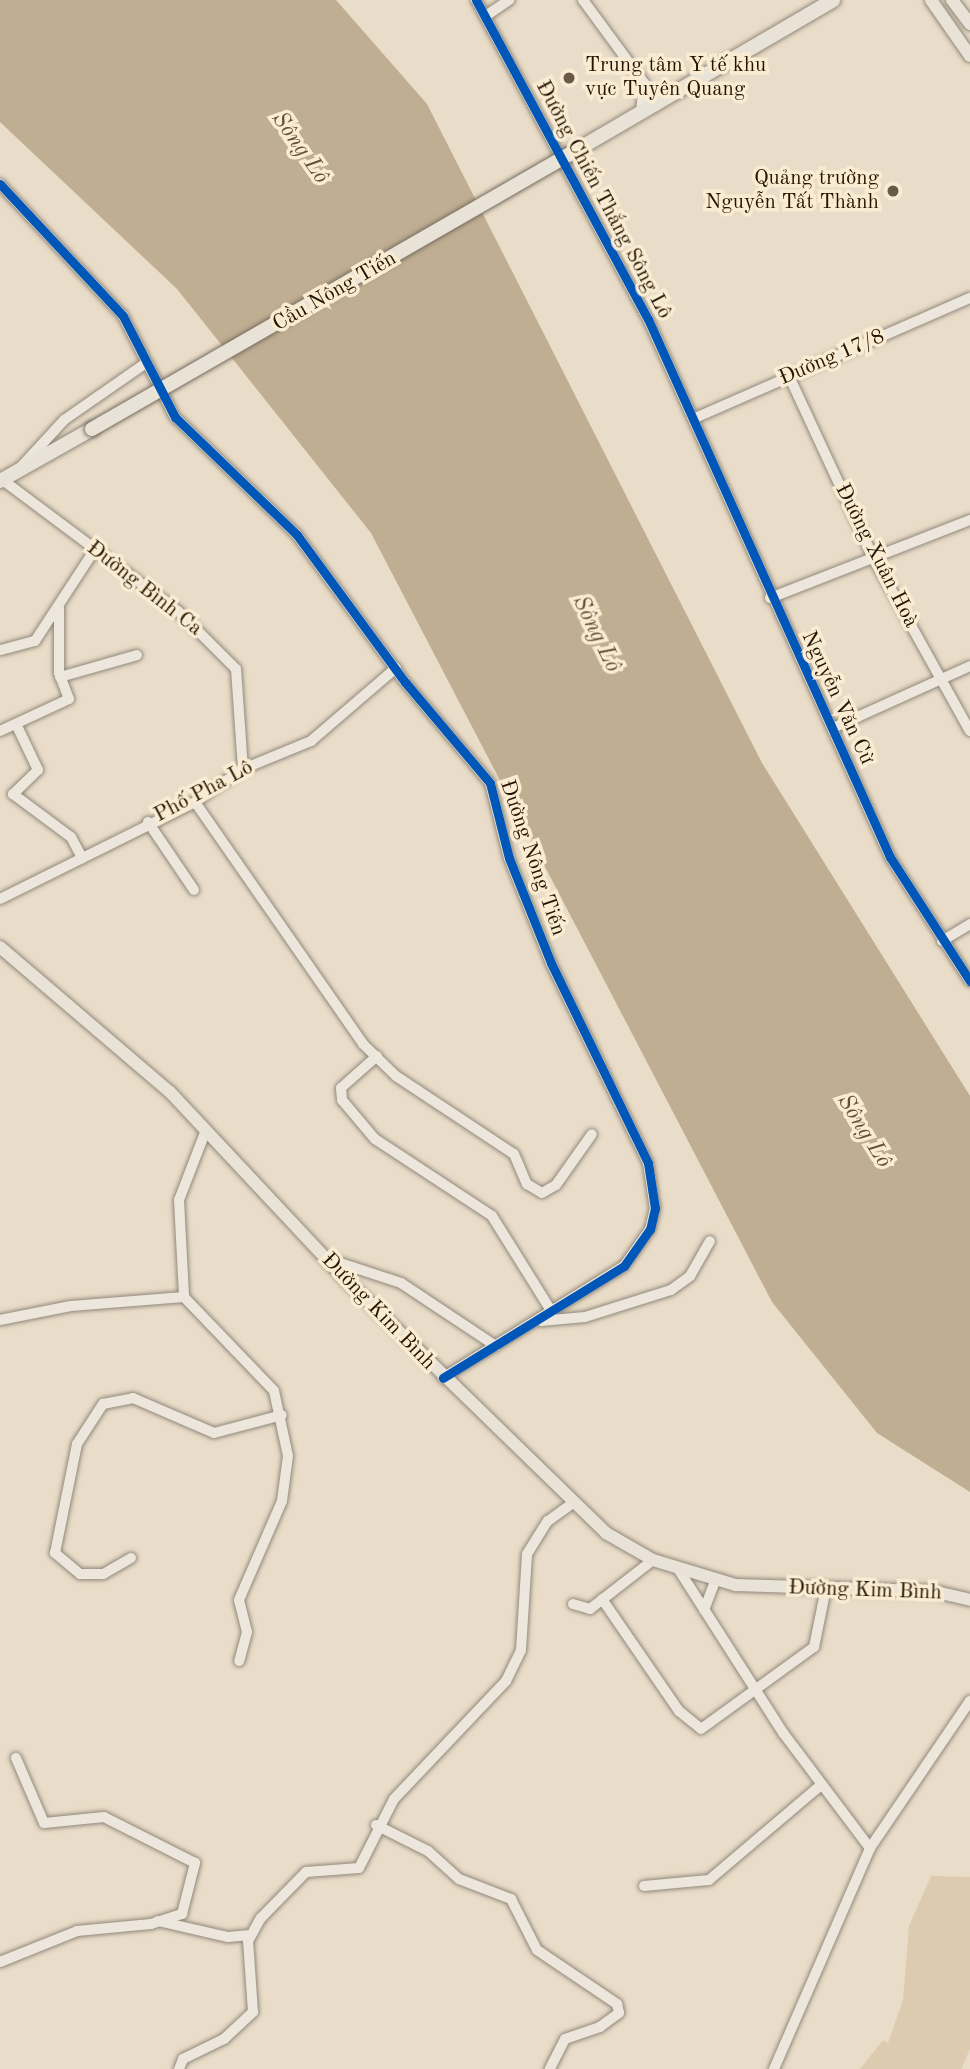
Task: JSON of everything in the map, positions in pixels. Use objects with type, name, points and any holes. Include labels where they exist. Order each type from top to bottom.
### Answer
[{"type":"highway","name":"Cầu Nông Tiến","points":[[1,480],[834,0]]},
{"type":"main road","points":[[931,0],[970,56]]},
{"type":"main road","points":[[952,0],[970,24]]},
{"type":"main road","name":"Đường Kim Bình","points":[[0,947],[206,1130],[346,1280],[443,1378],[606,1533],[653,1560],[716,1579],[760,1588],[932,1591],[970,1600]]},
{"type":"street","name":"Đường Chiến Thắng Sông Lô","points":[[476,0],[487,15],[695,418]]},
{"type":"street","points":[[487,15],[509,0]]},
{"type":"street","points":[[583,0],[640,76],[641,112]]},
{"type":"street","name":"Đường Nông Tiến","points":[[0,184],[123,316],[175,417],[297,535],[396,668],[490,783],[509,858],[551,963],[654,1184],[655,1208],[639,1249],[607,1279],[443,1378]]},
{"type":"street","name":"Đường 17/8","points":[[695,418],[970,298]]},
{"type":"street","points":[[19,470],[64,420],[146,363]]},
{"type":"street","name":"Đường Xuân Hoà","points":[[789,376],[873,557],[970,731]]},
{"type":"street","name":"Nguyễn Văn Cừ","points":[[695,418],[769,598],[833,728],[890,857],[970,981]]},
{"type":"street","name":"Đường Bình Ca","points":[[1,480],[202,631],[236,669],[243,769]]},
{"type":"street","points":[[769,598],[970,520]]},
{"type":"street","points":[[1,650],[30,646],[59,608],[94,551]]},
{"type":"street","points":[[0,731],[68,701],[61,677],[59,608]]},
{"type":"street","points":[[61,677],[137,655]]},
{"type":"street","points":[[833,728],[970,666]]},
{"type":"street","name":"Phố Pha Lô","points":[[0,899],[148,822],[195,802],[243,769],[311,741],[396,668]]},
{"type":"street","points":[[16,724],[37,771],[13,794],[71,837],[82,858]]},
{"type":"street","points":[[195,802],[377,1056],[514,1154],[527,1184],[542,1194],[556,1185],[592,1135]]},
{"type":"street","points":[[148,822],[194,890]]},
{"type":"street","points":[[942,941],[970,924]]},
{"type":"street","points":[[377,1056],[341,1088],[342,1100],[375,1139],[492,1216],[552,1312]]},
{"type":"street","points":[[206,1130],[179,1200],[184,1297],[274,1391],[282,1415],[285,1491],[239,1600],[247,1632],[239,1661]]},
{"type":"street","points":[[537,1321],[585,1317],[671,1290],[690,1276],[710,1241]]},
{"type":"street","points":[[327,1259],[401,1283],[496,1346]]},
{"type":"street","points":[[346,1280],[351,1266]]},
{"type":"street","points":[[0,1320],[71,1306],[184,1297]]},
{"type":"street","points":[[131,1558],[103,1574],[80,1574],[55,1553],[77,1444],[103,1404],[133,1398],[214,1433],[282,1415]]},
{"type":"street","points":[[158,1921],[228,1937],[250,1935],[306,1872],[359,1868],[376,1825],[424,1764],[450,1745],[506,1681],[521,1650],[527,1555],[548,1521],[574,1502]]},
{"type":"street","points":[[573,1604],[584,1611],[653,1560]]},
{"type":"street","points":[[677,1567],[821,1784],[870,1848]]},
{"type":"street","points":[[704,1610],[716,1579]]},
{"type":"street","points":[[602,1599],[695,1727],[706,1728],[761,1692],[814,1647],[826,1588]]},
{"type":"street","points":[[774,2069],[870,1848],[970,1701]]},
{"type":"street","points":[[0,1962],[77,1931],[158,1921],[184,1913],[194,1861],[104,1817],[44,1823],[16,1758]]},
{"type":"street","points":[[644,1886],[709,1880],[821,1784]]},
{"type":"street","points":[[376,1825],[428,1851],[459,1879],[511,1899],[537,1950],[617,2004],[619,2013],[600,2027],[565,2039],[550,2069]]},
{"type":"street","points":[[179,2069],[183,2059],[224,2039],[253,2012],[250,1935]]},
{"type":"shaded area","points":[[931,1876],[970,1877],[970,2049],[961,2069],[860,2069],[883,2040],[888,2043],[903,2000],[909,1926]]},
{"type":"water","name":"Sông Lô","points":[[0,0],[336,0],[427,104],[762,763],[970,1096],[970,1492],[877,1433],[772,1302],[371,533],[177,289],[0,122]]},
{"type":"cycle path","points":[[476,0],[648,319],[890,857],[970,981]]},
{"type":"cycle path","points":[[0,184],[123,316],[175,417],[297,535],[405,682],[490,783],[509,858],[551,963],[648,1163],[655,1208],[650,1229],[624,1266],[443,1378]]},
{"type":"place","name":"Trung tâm Y tế khu vực Tuyên Quang","points":[[569,78]]},
{"type":"place","name":"Quảng trường Nguyễn Tất Thành","points":[[893,191]]}]
